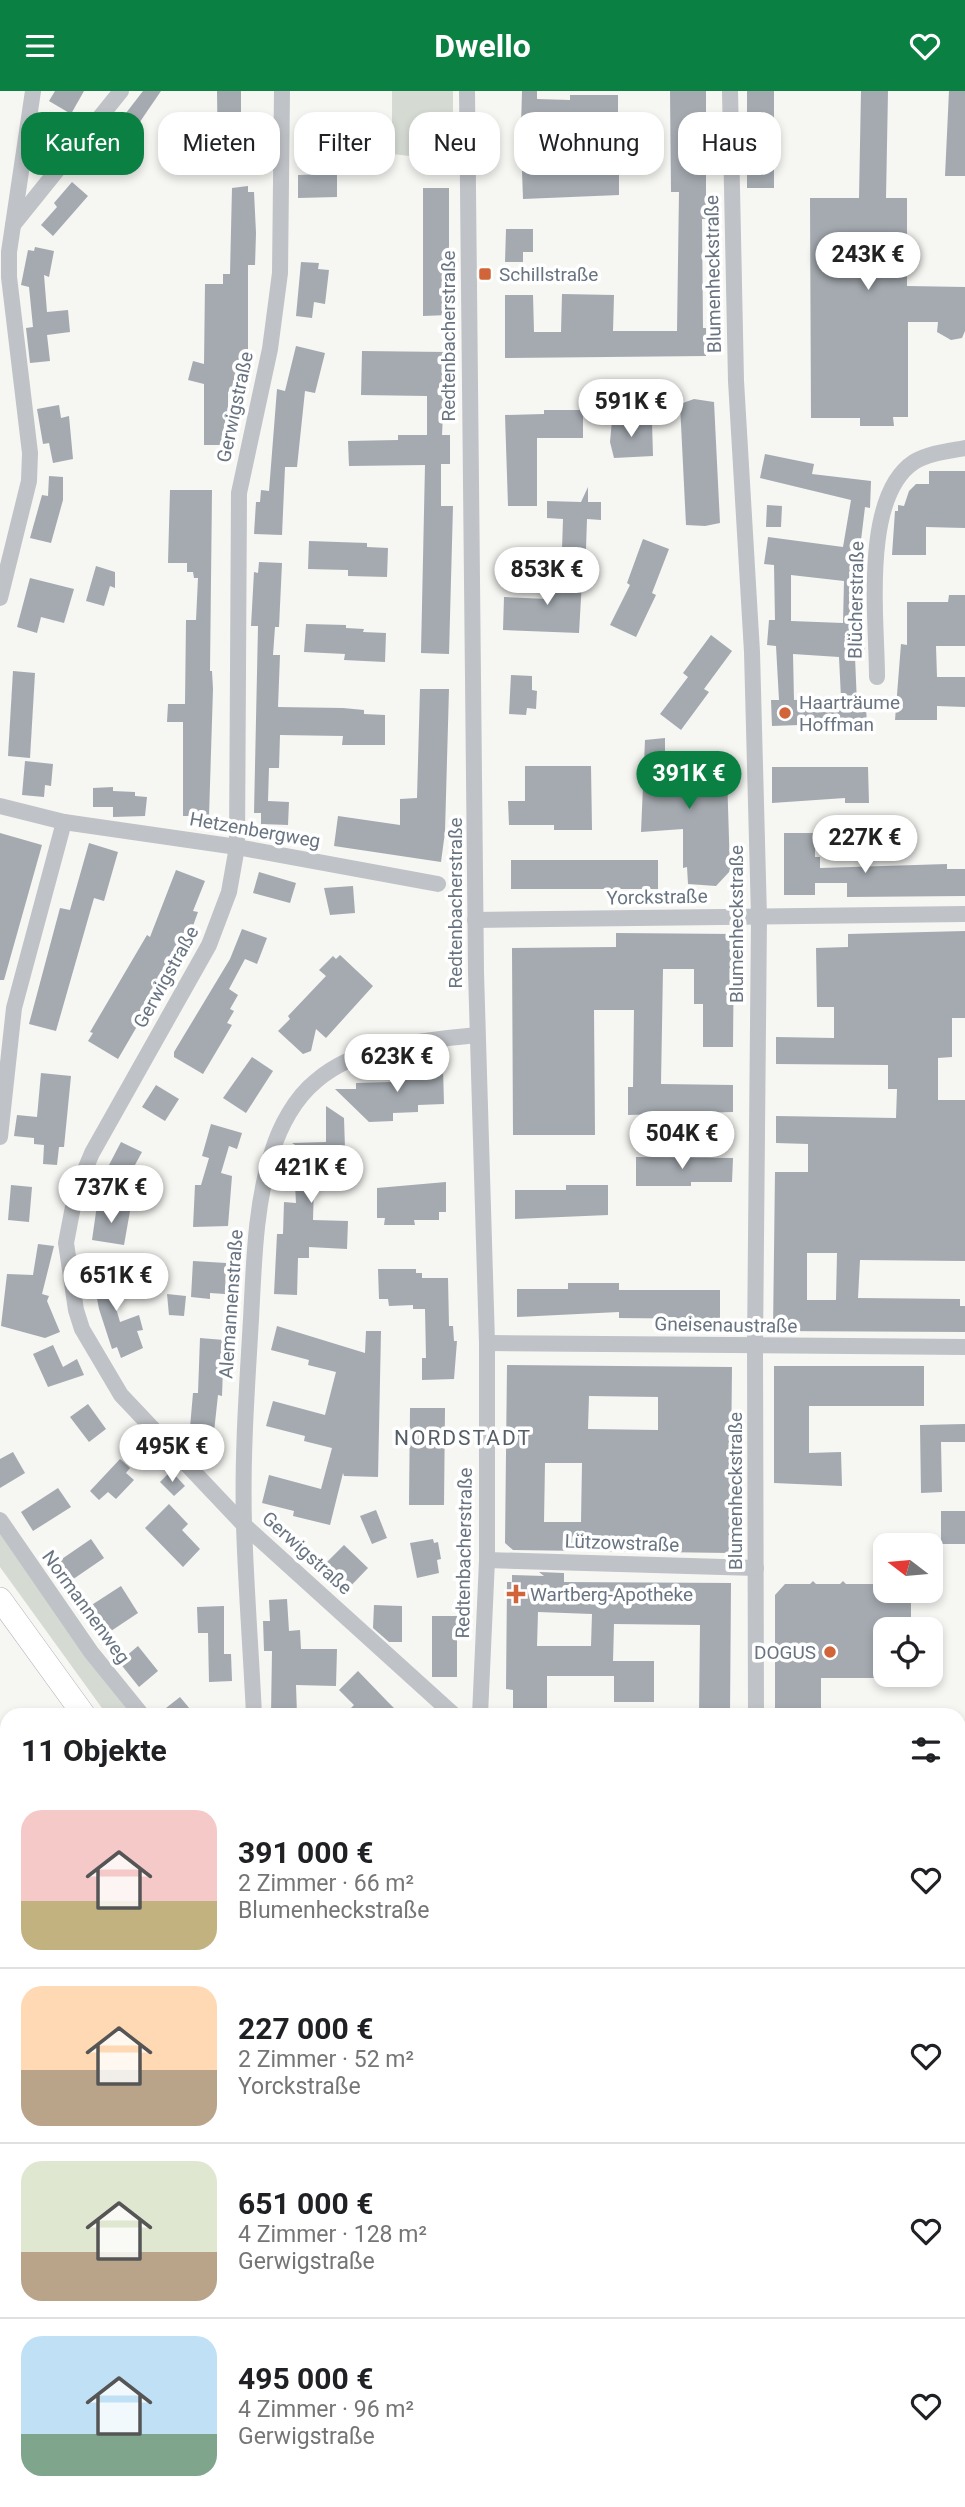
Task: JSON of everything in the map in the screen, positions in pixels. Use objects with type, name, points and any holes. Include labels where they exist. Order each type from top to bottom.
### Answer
[{"type":"street","points":[[0,599],[29,481],[30,453],[9,277],[12,226],[33,91]]},
{"type":"street","points":[[0,240],[121,91]]},
{"type":"street","name":"Gerwigstraße","points":[[282,91],[280,273],[270,349],[239,493],[237,847],[222,916],[209,945],[92,1153],[76,1191],[66,1243],[76,1310],[82,1329],[121,1395],[244,1525],[446,1708]]},
{"type":"street","name":"Redtenbacherstraße","points":[[467,91],[475,921],[486,1343],[487,1560],[480,1708]]},
{"type":"street","name":"Blumenheckstraße","points":[[730,91],[736,381],[752,652],[760,917],[755,1347],[756,1708]]},
{"type":"street","name":"Blücherstraße","points":[[877,677],[877,547],[886,502],[894,483],[912,463],[965,448]]},
{"type":"street","name":"Hetzenbergweg","points":[[0,806],[64,822],[237,847],[438,884]]},
{"type":"street","points":[[0,1137],[14,1007],[64,822]]},
{"type":"street","name":"Yorckstraße","points":[[475,921],[965,914]]},
{"type":"street","name":"Alemannenstraße","points":[[254,1708],[244,1525],[245,1415],[255,1244],[265,1175],[279,1133],[302,1095],[336,1067],[381,1050],[410,1043],[477,1035]]},
{"type":"street","name":"Gneisenaustraße","points":[[486,1343],[965,1347]]},
{"type":"street","name":"Normannenweg","points":[[0,1520],[59,1608],[137,1708]]},
{"type":"street","name":"Lützowstraße","points":[[487,1560],[756,1568]]},
{"type":"street","points":[[0,1599],[79,1708]]},
{"type":"shaded area","points":[[392,91],[453,91],[453,112],[409,112],[409,156],[395,154],[395,112],[392,112]]},
{"type":"shaded area","points":[[0,1531],[128,1708],[102,1708],[0,1567]]},
{"type":"building","points":[[55,91],[84,91],[72,112],[49,101]]},
{"type":"building","points":[[143,91],[161,91],[144,116],[144,112],[127,112]]},
{"type":"building","points":[[217,91],[241,91],[241,112],[217,112]]},
{"type":"building","points":[[522,91],[537,91],[537,99],[570,100],[570,95],[618,95],[618,112],[521,112]]},
{"type":"building","points":[[670,91],[706,91],[706,112],[678,112],[678,175],[706,175],[706,219],[702,219],[703,328],[706,328],[706,356],[505,358],[505,295],[533,295],[534,332],[561,332],[562,294],[614,295],[613,331],[677,331],[679,192],[671,192]]},
{"type":"building","points":[[747,91],[774,91],[774,112],[747,112]]},
{"type":"building","points":[[861,91],[888,91],[886,198],[907,198],[907,286],[965,287],[965,331],[962,338],[951,340],[937,332],[938,322],[908,322],[908,417],[893,417],[894,426],[860,426],[860,418],[811,418],[810,198],[859,198]]},
{"type":"building","points":[[949,91],[965,91],[965,176],[945,176]]},
{"type":"building","points":[[298,175],[337,175],[337,197],[298,198]]},
{"type":"building","points":[[522,175],[619,175],[619,195],[523,199]]},
{"type":"building","points":[[747,175],[774,175],[774,188],[747,188]]},
{"type":"building","points":[[72,182],[88,196],[53,236],[41,225],[57,207],[54,203]]},
{"type":"building","points":[[248,186],[248,192],[254,192],[256,233],[255,265],[248,265],[248,356],[243,356],[236,391],[228,392],[228,445],[204,445],[204,384],[188,380],[193,361],[204,364],[205,284],[223,284],[223,274],[230,274],[232,188]]},
{"type":"building","points":[[423,188],[449,188],[449,315],[423,316]]},
{"type":"building","points":[[506,229],[533,229],[533,252],[523,252],[523,262],[505,262]]},
{"type":"building","points":[[35,247],[54,251],[49,277],[44,275],[47,312],[68,310],[70,332],[47,335],[50,361],[30,363],[26,328],[33,327],[29,287],[21,285],[28,250],[34,251]]},
{"type":"building","points":[[301,262],[319,263],[318,269],[329,270],[325,304],[314,302],[312,318],[296,316]]},
{"type":"building","points":[[296,346],[325,353],[315,393],[305,391],[297,467],[285,467],[282,535],[254,534],[256,502],[260,502],[261,490],[269,491],[277,389],[285,391]]},
{"type":"building","points":[[362,351],[446,352],[442,435],[450,435],[450,464],[441,464],[441,506],[453,506],[449,654],[421,653],[425,465],[349,466],[348,441],[398,440],[398,435],[427,435],[427,396],[361,395]]},
{"type":"building","points":[[694,399],[714,402],[720,523],[705,526],[686,525],[680,404]]},
{"type":"building","points":[[59,405],[61,418],[69,416],[73,459],[53,463],[49,443],[43,444],[37,409]]},
{"type":"building","points":[[544,410],[583,410],[583,438],[537,438],[537,506],[508,506],[505,415],[544,414]]},
{"type":"building","points":[[631,419],[631,423],[652,422],[653,456],[614,458],[610,442],[612,420]]},
{"type":"building","points":[[765,454],[814,464],[812,474],[871,481],[870,508],[865,507],[859,557],[863,557],[858,590],[861,590],[860,632],[865,632],[864,658],[855,657],[857,704],[866,704],[867,729],[825,731],[825,724],[772,726],[771,700],[779,700],[776,646],[767,645],[769,620],[775,620],[774,565],[764,564],[768,537],[843,547],[851,500],[760,478]],"holes":[[[791,575],[844,581],[843,623],[791,621]],[[793,654],[839,657],[841,698],[794,700]]]},
{"type":"building","points":[[929,471],[965,471],[965,528],[926,527],[926,555],[892,555],[895,511],[898,511],[898,505],[904,506],[909,491],[916,484],[929,484]]},
{"type":"building","points":[[49,476],[63,477],[63,500],[51,543],[30,538],[42,495],[48,496]]},
{"type":"building","points":[[588,487],[588,502],[601,502],[601,520],[587,519],[586,549],[562,549],[563,519],[547,518],[547,501],[581,502]]},
{"type":"building","points":[[170,490],[212,490],[210,671],[213,689],[209,816],[183,816],[183,722],[167,722],[168,704],[185,704],[186,620],[196,620],[198,578],[194,578],[193,572],[187,572],[187,563],[168,563]]},
{"type":"building","points":[[767,505],[782,506],[781,527],[766,527]]},
{"type":"building","points":[[643,539],[669,549],[652,593],[656,595],[636,637],[610,625],[630,585],[627,583]]},
{"type":"building","points":[[309,541],[367,543],[367,547],[388,548],[387,577],[348,576],[348,570],[308,569]]},
{"type":"building","points":[[259,562],[282,563],[279,627],[275,627],[273,655],[280,655],[278,707],[343,708],[364,710],[364,714],[385,715],[385,745],[342,745],[343,736],[280,735],[279,768],[269,768],[268,801],[289,802],[288,825],[261,824],[261,813],[254,813],[258,626],[251,626],[254,572],[258,573]]},
{"type":"building","points":[[548,563],[564,564],[563,580],[582,581],[579,633],[503,630],[504,597],[547,599]]},
{"type":"building","points":[[96,566],[115,572],[115,588],[110,586],[104,606],[86,601]]},
{"type":"building","points":[[30,578],[74,589],[64,623],[41,617],[37,633],[17,627]]},
{"type":"building","points":[[949,595],[965,595],[965,646],[936,646],[937,677],[965,677],[965,707],[937,706],[937,720],[895,720],[901,644],[907,645],[907,602],[948,602]]},
{"type":"building","points":[[306,624],[346,625],[346,628],[364,629],[363,632],[386,633],[385,662],[344,660],[345,654],[304,652]]},
{"type":"building","points":[[711,635],[732,651],[704,689],[709,692],[681,730],[660,714],[688,677],[683,673]]},
{"type":"building","points":[[13,671],[35,673],[30,758],[8,756]]},
{"type":"building","points":[[511,675],[532,676],[532,690],[537,691],[536,709],[527,708],[526,715],[509,714]]},
{"type":"building","points":[[420,689],[449,689],[445,832],[441,862],[334,846],[338,816],[400,825],[400,799],[417,798]]},
{"type":"building","points":[[665,738],[665,752],[658,761],[713,763],[727,775],[730,871],[716,886],[688,884],[687,867],[683,868],[683,829],[641,832],[645,740]]},
{"type":"building","points":[[25,761],[53,764],[51,786],[45,785],[44,797],[22,795]]},
{"type":"building","points":[[525,766],[591,766],[592,830],[554,830],[554,825],[509,825],[508,801],[525,801]]},
{"type":"building","points":[[772,767],[868,767],[869,803],[845,803],[845,798],[772,803]]},
{"type":"building","points":[[113,787],[113,791],[135,792],[135,796],[147,797],[145,816],[113,817],[113,807],[93,807],[93,788]]},
{"type":"building","points":[[0,833],[42,845],[4,980],[0,980]]},
{"type":"building","points":[[784,833],[815,833],[815,857],[820,857],[820,868],[947,864],[947,869],[965,869],[965,896],[847,897],[847,883],[815,883],[815,895],[784,895]]},
{"type":"building","points":[[89,843],[118,852],[104,901],[94,898],[56,1031],[29,1024],[60,908],[70,910]]},
{"type":"building","points":[[511,860],[658,860],[658,889],[511,889]]},
{"type":"building","points":[[176,870],[205,881],[193,911],[198,912],[189,937],[118,1059],[88,1041],[93,1033],[90,1032],[147,935],[150,937]]},
{"type":"building","points":[[259,872],[296,883],[290,903],[253,893]]},
{"type":"building","points":[[353,886],[355,913],[330,915],[324,888]]},
{"type":"building","points":[[242,929],[267,938],[257,964],[245,959],[229,989],[238,995],[230,1009],[234,1011],[227,1023],[232,1025],[203,1074],[174,1057],[174,1052],[230,959]]},
{"type":"building","points":[[965,931],[965,1018],[952,1018],[952,1057],[938,1058],[938,1100],[965,1100],[965,1261],[860,1260],[858,1298],[960,1299],[960,1306],[965,1306],[965,1332],[773,1331],[775,1172],[808,1172],[808,1144],[776,1143],[776,1116],[896,1118],[897,1089],[888,1089],[888,1065],[776,1064],[776,1037],[834,1038],[834,1007],[817,1007],[816,948],[848,947],[848,934]],"holes":[[[807,1253],[837,1253],[836,1300],[807,1300]]]},
{"type":"building","points":[[616,933],[734,934],[733,1047],[703,1047],[703,1004],[694,1004],[694,969],[663,969],[661,1084],[733,1085],[733,1112],[628,1115],[628,1087],[633,1087],[634,1010],[594,1010],[595,1135],[513,1135],[512,948],[616,947]]},
{"type":"building","points":[[340,955],[373,986],[326,1038],[316,1029],[311,1051],[303,1054],[278,1031],[290,1019],[288,1016],[326,976],[319,970],[333,956],[336,959]]},
{"type":"building","points":[[252,1057],[273,1071],[246,1113],[223,1098]]},
{"type":"building","points":[[443,1068],[444,1104],[418,1105],[418,1112],[393,1113],[393,1121],[369,1122],[335,1089],[356,1089],[356,1083],[392,1082],[392,1075],[407,1075],[406,1069]]},
{"type":"building","points":[[41,1073],[71,1076],[64,1147],[59,1147],[57,1165],[43,1164],[44,1145],[34,1144],[34,1138],[14,1136],[17,1115],[37,1117]]},
{"type":"building","points":[[156,1085],[179,1099],[165,1121],[142,1107]]},
{"type":"building","points":[[326,1106],[344,1118],[346,1179],[319,1180],[319,1185],[314,1185],[313,1220],[348,1221],[347,1249],[309,1247],[309,1258],[298,1258],[297,1295],[274,1294],[277,1234],[283,1234],[284,1202],[296,1203],[293,1149],[306,1152],[292,1143],[326,1142]]},
{"type":"building","points":[[211,1124],[242,1133],[237,1149],[229,1146],[221,1173],[232,1176],[228,1226],[193,1227],[195,1185],[201,1185],[209,1158],[202,1156]]},
{"type":"building","points":[[121,1142],[142,1152],[129,1176],[109,1165]]},
{"type":"building","points":[[636,1157],[733,1158],[732,1182],[691,1182],[691,1186],[636,1186]]},
{"type":"building","points":[[446,1182],[446,1212],[439,1212],[439,1220],[414,1220],[415,1225],[384,1225],[385,1218],[377,1218],[377,1188]]},
{"type":"building","points":[[11,1185],[32,1187],[29,1222],[8,1220]]},
{"type":"building","points":[[566,1185],[608,1185],[608,1215],[515,1219],[515,1190],[566,1190]]},
{"type":"building","points":[[97,1205],[130,1211],[124,1245],[92,1240]]},
{"type":"building","points":[[38,1244],[54,1246],[42,1294],[49,1296],[47,1301],[60,1332],[45,1338],[1,1326],[7,1274],[33,1275]]},
{"type":"building","points":[[193,1261],[226,1263],[225,1294],[210,1293],[210,1299],[191,1297]]},
{"type":"building","points":[[121,1267],[125,1288],[111,1291],[120,1322],[139,1315],[143,1330],[137,1331],[143,1348],[121,1358],[117,1347],[112,1349],[99,1309],[92,1272]]},
{"type":"building","points":[[378,1269],[416,1269],[416,1273],[422,1273],[422,1278],[448,1278],[449,1326],[453,1326],[454,1341],[457,1341],[454,1379],[422,1380],[422,1358],[426,1358],[425,1309],[413,1309],[413,1305],[389,1306],[388,1299],[379,1299]]},
{"type":"building","points":[[568,1283],[619,1283],[619,1290],[720,1290],[720,1319],[619,1318],[619,1312],[517,1317],[517,1289],[568,1289]]},
{"type":"building","points":[[167,1294],[186,1296],[184,1316],[169,1315]]},
{"type":"building","points":[[277,1326],[365,1353],[366,1331],[381,1331],[378,1477],[344,1476],[343,1473],[330,1525],[293,1516],[294,1511],[262,1503],[269,1475],[321,1489],[332,1448],[304,1441],[305,1436],[266,1426],[273,1401],[325,1415],[336,1372],[308,1365],[309,1360],[271,1350]]},
{"type":"building","points":[[200,1338],[224,1340],[222,1396],[218,1395],[213,1441],[189,1439],[193,1393],[198,1393]]},
{"type":"building","points":[[53,1345],[63,1367],[77,1359],[84,1375],[48,1387],[33,1354]]},
{"type":"building","points":[[507,1365],[732,1367],[730,1553],[513,1550],[505,1543]],"holes":[[[589,1396],[658,1397],[658,1430],[588,1429]],[[545,1463],[582,1463],[581,1522],[544,1522]]]},
{"type":"building","points":[[774,1366],[924,1366],[924,1406],[809,1406],[809,1453],[841,1452],[842,1486],[774,1483]]},
{"type":"building","points":[[88,1404],[106,1429],[89,1442],[70,1417]]},
{"type":"building","points":[[410,1408],[445,1408],[444,1505],[409,1505]]},
{"type":"building","points":[[965,1424],[965,1442],[941,1442],[942,1492],[921,1493],[920,1425]]},
{"type":"building","points":[[13,1452],[25,1473],[0,1488],[0,1459]]},
{"type":"building","points":[[120,1459],[130,1468],[126,1473],[134,1480],[116,1499],[108,1492],[99,1500],[90,1491]]},
{"type":"building","points":[[171,1471],[185,1486],[174,1496],[160,1482]]},
{"type":"building","points":[[58,1488],[71,1507],[33,1531],[21,1512]]},
{"type":"building","points":[[169,1504],[188,1524],[182,1530],[200,1549],[183,1567],[145,1528]]},
{"type":"building","points":[[376,1510],[387,1538],[372,1544],[360,1516]]},
{"type":"building","points":[[941,1511],[965,1511],[965,1544],[943,1544]]},
{"type":"building","points":[[91,1539],[104,1558],[69,1582],[56,1563]]},
{"type":"building","points":[[433,1539],[434,1543],[438,1542],[441,1559],[437,1560],[439,1573],[417,1578],[410,1543]]},
{"type":"building","points":[[344,1545],[368,1568],[342,1595],[318,1571]]},
{"type":"building","points":[[539,1572],[564,1573],[564,1582],[731,1583],[730,1708],[699,1708],[700,1625],[614,1624],[613,1661],[654,1661],[654,1702],[614,1702],[614,1676],[547,1676],[547,1708],[513,1708],[513,1690],[506,1689],[507,1582],[512,1582],[512,1575],[544,1576]],"holes":[[[538,1612],[592,1614],[591,1646],[537,1646]]]},
{"type":"building","name":"DOGUS","points":[[813,1581],[816,1584],[840,1584],[843,1581],[846,1584],[873,1584],[873,1603],[911,1603],[911,1617],[873,1617],[873,1678],[821,1678],[821,1708],[775,1708],[775,1595],[785,1584],[810,1584]]},
{"type":"building","points":[[121,1586],[138,1613],[105,1635],[87,1608]]},
{"type":"building","points":[[287,1599],[289,1631],[300,1630],[301,1649],[337,1649],[336,1686],[296,1685],[297,1708],[271,1708],[272,1651],[264,1651],[263,1621],[270,1621],[269,1600]]},
{"type":"building","points":[[374,1605],[402,1606],[402,1642],[389,1642],[373,1628]]},
{"type":"building","points":[[224,1606],[224,1654],[231,1654],[232,1681],[209,1682],[208,1633],[198,1633],[197,1607]]},
{"type":"building","points":[[432,1616],[457,1616],[457,1677],[432,1677]]},
{"type":"building","points":[[138,1646],[158,1671],[139,1687],[119,1662]]},
{"type":"building","points":[[358,1671],[394,1708],[351,1708],[354,1705],[339,1690]]},
{"type":"building","points":[[180,1697],[189,1708],[166,1708]]},
{"type":"place","name":"Schillstraße","points":[[485,274]]},
{"type":"place","name":"Haarträume Hoffman","points":[[785,713]]},
{"type":"place","name":"Wartberg-Apotheke","points":[[516,1594]]},
{"type":"place","name":"DOGUS","points":[[830,1652]]},
{"type":"district","name":"NORDSTADT","points":[[463,1438]]}]
